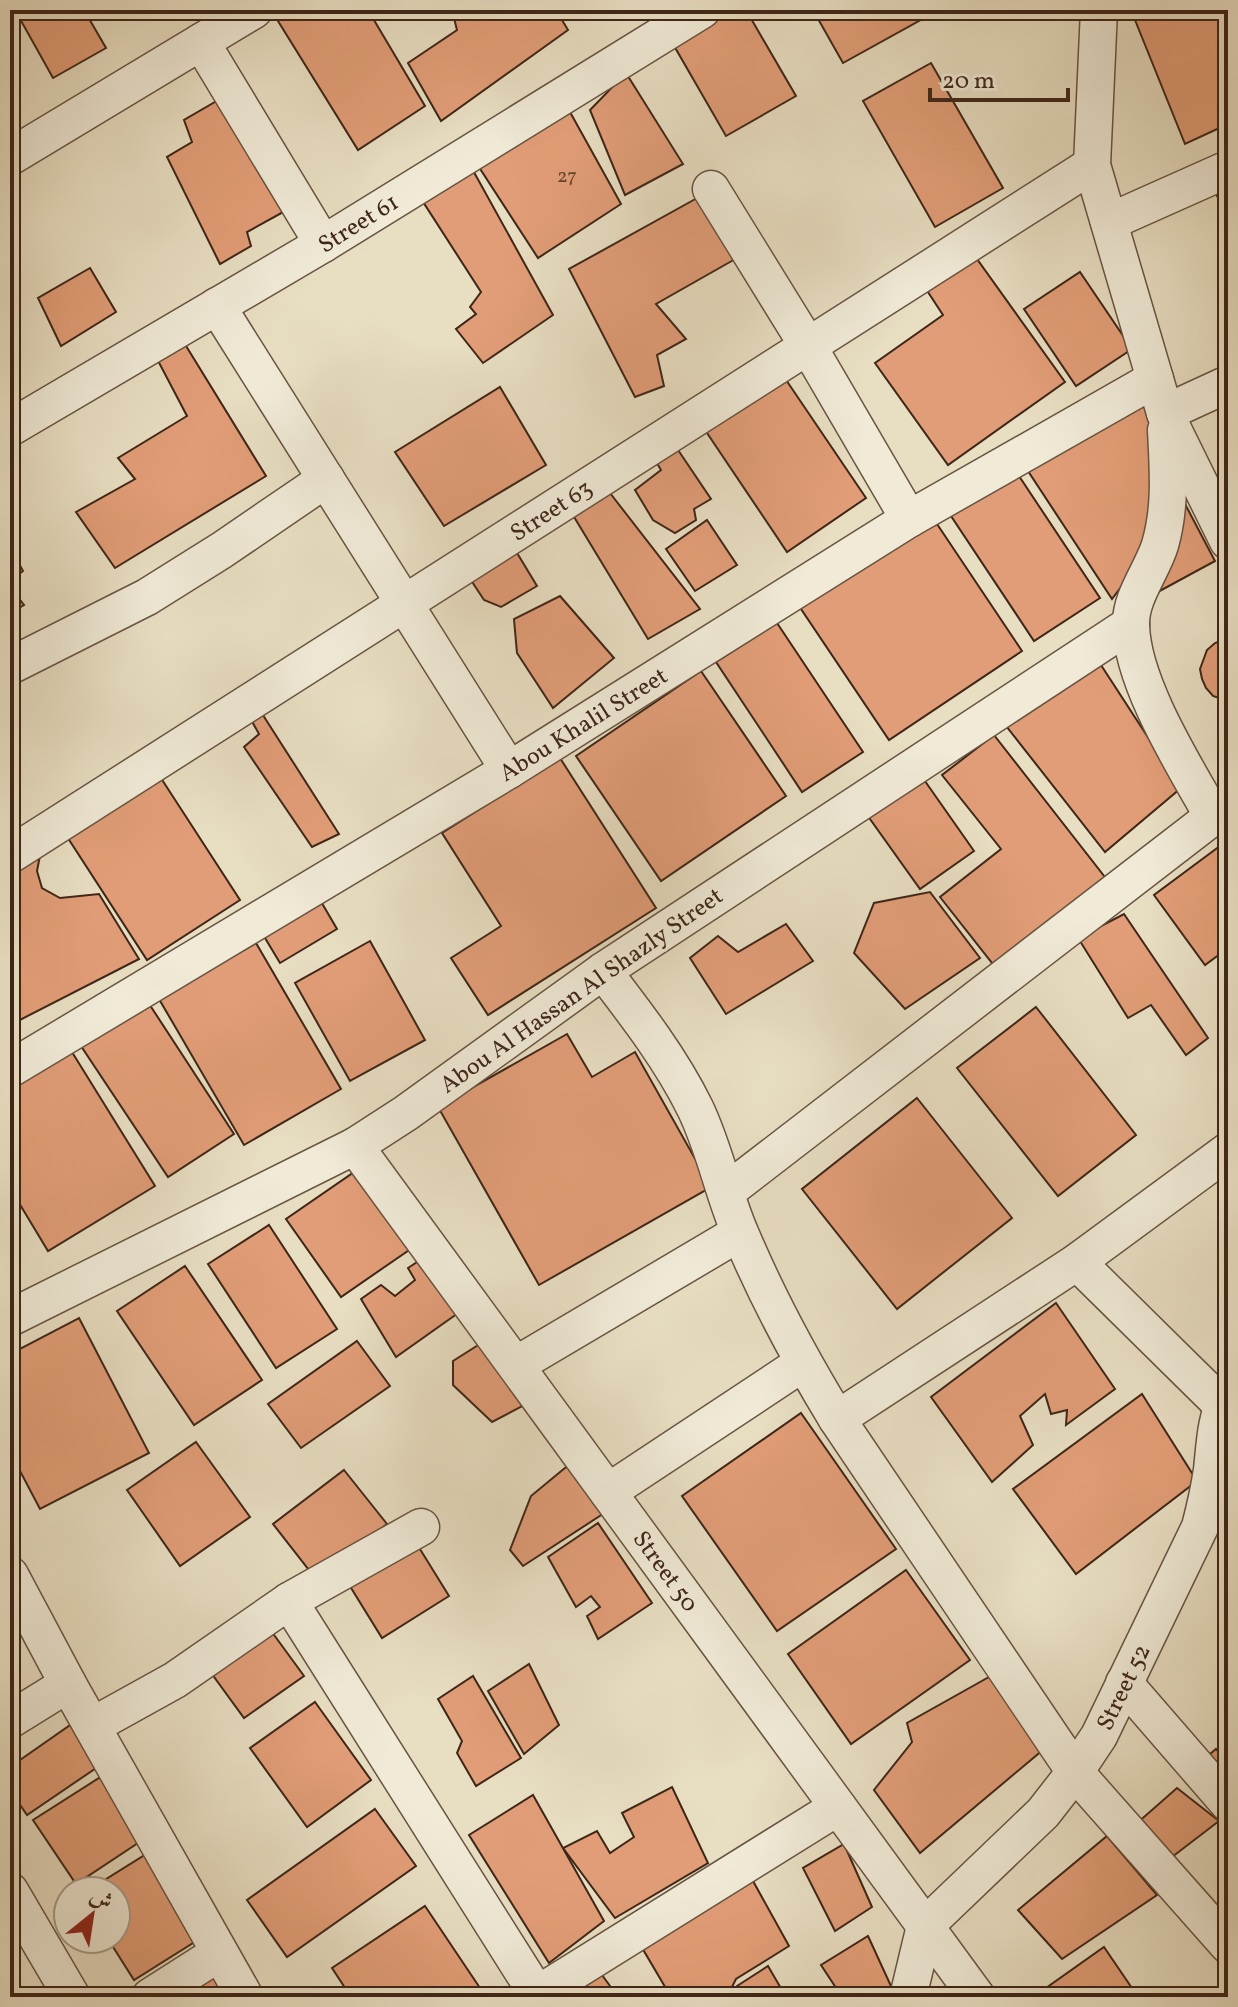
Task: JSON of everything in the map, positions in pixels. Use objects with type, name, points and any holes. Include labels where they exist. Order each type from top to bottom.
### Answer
[{"type":"street","points":[[10,157],[254,10]]},
{"type":"street","name":"Street 61","points":[[10,428],[323,244],[702,10]]},
{"type":"street","points":[[1106,11],[1092,165],[1160,396],[1228,541]]},
{"type":"street","points":[[201,42],[323,244]]},
{"type":"street","name":"Street 63","points":[[10,855],[1092,165]]},
{"type":"street","points":[[1109,222],[1228,169]]},
{"type":"street","points":[[711,189],[808,346],[909,519]]},
{"type":"street","points":[[217,306],[509,770]]},
{"type":"street","name":"Abou Khalil Street","points":[[10,1069],[509,770],[909,519],[1160,396],[1228,384]]},
{"type":"street","points":[[726,1192],[1220,810],[1168,735],[1138,664],[1131,624],[1135,603],[1154,564],[1169,498],[1160,396]]},
{"type":"street","points":[[10,666],[147,597],[326,479]]},
{"type":"street","name":"Abou Al Hassan Al Shazly Street","points":[[12,1313],[355,1146],[406,1113],[603,971],[1131,624]]},
{"type":"street","points":[[603,971],[637,1014],[695,1108],[739,1233],[803,1363],[837,1419],[1075,1772],[1228,1945]]},
{"type":"street","name":"Street 50","points":[[355,1146],[977,1997]]},
{"type":"street","points":[[837,1419],[1077,1262],[1228,1151]]},
{"type":"street","points":[[516,1365],[739,1233]]},
{"type":"street","points":[[1077,1262],[1225,1400]]},
{"type":"street","points":[[608,1492],[803,1363]]},
{"type":"street","name":"Street 52","points":[[925,1926],[1043,1813],[1099,1736],[1200,1527],[1208,1497],[1214,1436],[1225,1400]]},
{"type":"street","points":[[92,1726],[175,1680],[289,1601],[421,1527]]},
{"type":"street","points":[[10,1575],[245,1997]]},
{"type":"street","points":[[289,1601],[535,1996],[838,1807]]},
{"type":"street","points":[[1124,1683],[1228,1803]]},
{"type":"street","points":[[10,1720],[68,1684]]},
{"type":"street","points":[[10,1891],[72,1997]]},
{"type":"street","points":[[908,1997],[925,1926]]},
{"type":"street","points":[[150,1997],[219,1953]]},
{"type":"building","points":[[15,10],[84,10],[106,48],[53,78]]},
{"type":"building","points":[[294,10],[368,10],[425,106],[358,150],[278,21]]},
{"type":"building","points":[[452,10],[556,10],[568,30],[441,121],[408,63],[457,30]]},
{"type":"building","points":[[733,10],[746,10],[796,96],[726,136],[673,44]]},
{"type":"building","points":[[813,10],[934,10],[935,12],[843,63]]},
{"type":"building","points":[[1131,10],[1228,10],[1228,124],[1185,144]]},
{"type":"building","points":[[931,63],[1003,188],[935,227],[863,101]]},
{"type":"building","points":[[626,73],[683,164],[625,195],[590,110]]},
{"type":"building","points":[[220,99],[285,211],[247,232],[251,246],[220,264],[167,157],[192,142],[184,120]]},
{"type":"building","points":[[565,103],[621,204],[538,258],[475,161]]},
{"type":"building","points":[[470,165],[553,315],[483,363],[456,329],[476,314],[470,307],[481,292],[418,194]]},
{"type":"building","points":[[1228,185],[1228,221],[1215,191]]},
{"type":"building","points":[[699,197],[737,258],[656,304],[686,339],[657,355],[664,386],[635,397],[569,269]]},
{"type":"building","points":[[972,252],[1065,382],[948,465],[875,363],[943,315],[924,286]]},
{"type":"building","points":[[90,268],[116,312],[61,346],[38,298]]},
{"type":"building","points":[[1080,272],[1132,349],[1076,386],[1024,309]]},
{"type":"building","points":[[183,341],[266,476],[115,568],[76,512],[135,479],[118,458],[187,416],[156,357]]},
{"type":"building","points":[[780,371],[866,498],[787,552],[701,424]]},
{"type":"building","points":[[500,387],[546,465],[444,526],[395,452]]},
{"type":"building","points":[[1141,397],[1154,416],[1147,552],[1112,599],[1028,471]]},
{"type":"building","points":[[672,441],[711,499],[694,509],[696,520],[675,533],[653,520],[635,490],[661,470],[651,453]]},
{"type":"building","points":[[1015,470],[1100,598],[1034,641],[949,513]]},
{"type":"building","points":[[603,484],[700,609],[648,639],[568,507]]},
{"type":"building","points":[[1185,504],[1215,561],[1145,599]]},
{"type":"building","points":[[933,518],[1022,651],[889,740],[799,606]]},
{"type":"building","points":[[707,520],[737,565],[695,591],[666,549]]},
{"type":"building","points":[[511,543],[537,586],[501,607],[484,600],[465,571]]},
{"type":"building","points":[[10,547],[23,571],[10,581]]},
{"type":"building","points":[[10,587],[24,605],[10,613]]},
{"type":"building","points":[[560,596],[614,658],[553,708],[517,653],[514,619]]},
{"type":"building","points":[[777,623],[863,752],[802,792],[716,662]]},
{"type":"building","points":[[1228,638],[1228,701],[1213,696],[1206,688],[1200,669],[1207,650]]},
{"type":"building","points":[[1099,662],[1181,788],[1105,852],[1003,722]]},
{"type":"building","points":[[701,671],[786,796],[661,881],[576,756]]},
{"type":"building","points":[[261,712],[339,834],[312,847],[244,747],[259,734],[249,716]]},
{"type":"building","points":[[994,735],[1108,881],[996,968],[940,897],[1001,849],[942,775]]},
{"type":"building","points":[[560,758],[656,908],[488,1015],[451,958],[501,926],[442,833]]},
{"type":"building","points":[[157,772],[240,900],[147,960],[64,832]]},
{"type":"building","points":[[920,774],[974,851],[920,889],[865,812]]},
{"type":"building","points":[[43,840],[37,871],[42,888],[60,898],[99,894],[139,959],[10,1025],[10,861]]},
{"type":"building","points":[[1228,840],[1228,948],[1205,965],[1154,895]]},
{"type":"building","points":[[930,892],[980,958],[905,1009],[854,953],[874,903]]},
{"type":"building","points":[[316,893],[337,929],[280,963],[259,928]]},
{"type":"building","points":[[1124,914],[1208,1038],[1186,1055],[1151,1005],[1128,1018],[1078,938]]},
{"type":"building","points":[[786,924],[813,961],[726,1014],[690,958],[718,936],[738,952]]},
{"type":"building","points":[[370,941],[425,1040],[350,1081],[295,983]]},
{"type":"building","points":[[256,943],[341,1089],[244,1145],[159,999]]},
{"type":"building","points":[[142,993],[234,1134],[168,1177],[75,1037]]},
{"type":"building","points":[[1036,1007],[1136,1135],[1058,1196],[957,1068]]},
{"type":"building","points":[[567,1034],[592,1077],[635,1052],[711,1187],[539,1285],[438,1107]]},
{"type":"building","points":[[67,1044],[155,1186],[48,1251],[10,1188],[10,1078]]},
{"type":"building","points":[[917,1098],[1012,1218],[897,1309],[802,1189]]},
{"type":"building","points":[[360,1168],[415,1246],[341,1297],[286,1219]]},
{"type":"building","points":[[269,1225],[337,1329],[276,1368],[208,1264]]},
{"type":"building","points":[[428,1255],[461,1311],[396,1357],[361,1299],[381,1285],[395,1296],[415,1280],[408,1268]]},
{"type":"building","points":[[185,1266],[262,1380],[194,1425],[117,1311]]},
{"type":"building","points":[[1056,1303],[1115,1389],[1066,1425],[1067,1410],[1051,1414],[1045,1394],[1020,1416],[1033,1445],[992,1482],[931,1397]]},
{"type":"building","points":[[79,1318],[149,1453],[40,1509],[10,1452],[10,1354]]},
{"type":"building","points":[[357,1341],[390,1386],[301,1448],[268,1404]]},
{"type":"building","points":[[483,1342],[530,1402],[492,1422],[453,1385],[453,1361]]},
{"type":"building","points":[[1142,1394],[1197,1481],[1076,1574],[1013,1489]]},
{"type":"building","points":[[801,1413],[896,1549],[777,1631],[682,1496]]},
{"type":"building","points":[[196,1442],[250,1517],[180,1566],[127,1490]]},
{"type":"building","points":[[577,1458],[612,1508],[523,1566],[510,1550],[531,1496]]},
{"type":"building","points":[[344,1470],[387,1524],[316,1579],[273,1524]]},
{"type":"building","points":[[598,1523],[652,1603],[598,1639],[587,1616],[600,1607],[591,1596],[576,1607],[548,1557]]},
{"type":"building","points":[[415,1541],[449,1596],[382,1638],[348,1583]]},
{"type":"building","points":[[906,1570],[970,1660],[851,1744],[788,1654]]},
{"type":"building","points":[[269,1628],[304,1676],[244,1718],[209,1670]]},
{"type":"building","points":[[529,1664],[559,1725],[524,1754],[488,1691]]},
{"type":"building","points":[[473,1676],[521,1758],[476,1786],[457,1753],[462,1741],[438,1699]]},
{"type":"building","points":[[989,1677],[1044,1749],[920,1853],[874,1790],[912,1742],[907,1723]]},
{"type":"building","points":[[315,1702],[371,1780],[307,1827],[250,1748]]},
{"type":"building","points":[[76,1721],[105,1762],[27,1815],[10,1790],[10,1767]]},
{"type":"building","points":[[1216,1749],[1228,1762],[1228,1803],[1196,1766]]},
{"type":"building","points":[[102,1776],[144,1839],[90,1875],[70,1875],[33,1820]]},
{"type":"building","points":[[672,1787],[708,1863],[615,1918],[563,1848],[597,1831],[610,1853],[634,1837],[622,1813]]},
{"type":"building","points":[[1177,1788],[1219,1821],[1159,1867],[1128,1831]]},
{"type":"building","points":[[533,1795],[604,1921],[549,1963],[469,1835]]},
{"type":"building","points":[[375,1809],[416,1866],[287,1957],[247,1900]]},
{"type":"building","points":[[1107,1836],[1157,1895],[1062,1959],[1018,1910]]},
{"type":"building","points":[[844,1844],[872,1907],[835,1931],[803,1868]]},
{"type":"building","points":[[148,1853],[201,1938],[134,1980],[118,1955],[132,1955],[132,1875],[113,1875]]},
{"type":"building","points":[[753,1881],[789,1946],[736,1979],[729,1993],[722,1997],[671,1997],[641,1946]]},
{"type":"building","points":[[425,1906],[486,1997],[351,1997],[332,1968]]},
{"type":"building","points":[[868,1936],[896,1997],[842,1997],[821,1965]]},
{"type":"building","points":[[1104,1947],[1138,1997],[1053,1997],[1046,1988]]},
{"type":"building","points":[[217,1964],[240,1997],[174,1997]]},
{"type":"building","points":[[594,1964],[618,1997],[557,1997]]},
{"type":"building","points":[[768,1966],[786,1997],[732,1997],[736,1994],[737,1986]]}]
